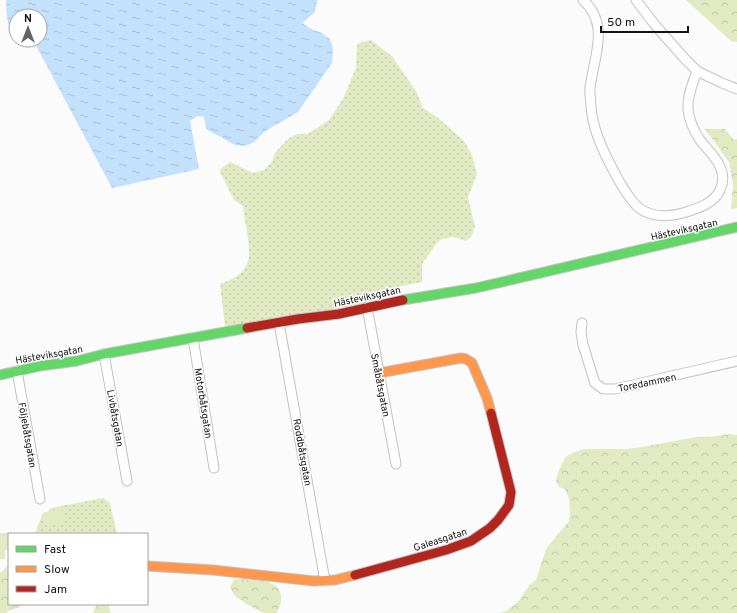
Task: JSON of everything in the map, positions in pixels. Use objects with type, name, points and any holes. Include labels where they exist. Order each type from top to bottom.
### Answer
[{"type":"street","points":[[583,0],[589,5],[599,28],[590,92],[594,125],[602,148],[611,167],[633,204],[642,211],[657,216],[676,215],[706,204],[716,197],[721,188],[722,176],[720,165],[695,131],[688,108],[689,93],[698,71]]},
{"type":"street","points":[[636,0],[655,25],[685,59],[698,71],[737,89]]},
{"type":"street","name":"Hästeviksgatan","points":[[0,375],[40,366],[77,361],[104,354],[279,322],[339,314],[422,296],[476,288],[737,227]]},
{"type":"street","name":"Småbåtsgatan","points":[[367,307],[396,464]]},
{"type":"street","name":"Roddbåtsgatan","points":[[279,322],[325,581]]},
{"type":"street","name":"Toredammen","points":[[582,323],[581,332],[583,345],[595,383],[598,387],[603,389],[615,389],[737,361]]},
{"type":"street","name":"Motorbåtsgatan","points":[[193,338],[214,468]]},
{"type":"street","name":"Livbåtsgatan","points":[[104,354],[127,481]]},
{"type":"street","name":"Galeasgatan","points":[[148,566],[212,569],[297,579],[325,581],[335,580],[446,550],[470,541],[497,522],[510,499],[511,492],[509,478],[492,412],[472,363],[466,359],[460,358],[379,373]]},
{"type":"street","name":"Följebåtsgatan","points":[[17,371],[40,499]]},
{"type":"green space","points":[[686,0],[737,0],[737,42],[731,41]]},
{"type":"green space","points":[[371,40],[392,56],[416,91],[423,108],[438,118],[464,141],[472,155],[477,174],[468,197],[475,227],[471,237],[466,241],[453,237],[442,239],[436,244],[422,264],[422,282],[382,290],[382,301],[225,327],[220,284],[229,281],[244,270],[248,261],[249,250],[243,206],[234,200],[219,170],[230,162],[253,173],[264,170],[272,162],[275,153],[289,138],[298,134],[308,134],[329,120],[343,99],[356,68],[357,46],[359,43]]},
{"type":"green space","points":[[705,129],[725,129],[734,140],[737,139],[737,208],[731,209],[733,184],[729,162]]},
{"type":"green space","points":[[729,434],[737,435],[737,613],[499,613],[506,611],[513,606],[521,598],[529,585],[536,580],[546,549],[569,521],[569,498],[565,489],[559,487],[556,480],[565,458],[572,453],[584,449],[627,449],[696,437],[711,437]]},
{"type":"green space","points":[[103,498],[110,503],[117,533],[35,533],[43,513],[47,512],[51,508]]},
{"type":"green space","points":[[62,508],[65,522],[46,526],[43,513]]},
{"type":"green space","points":[[0,533],[8,533],[8,550],[5,550],[5,559],[0,559]]},
{"type":"green space","points":[[8,566],[8,605],[23,605],[6,613],[0,613],[0,573]]},
{"type":"green space","points":[[234,579],[264,581],[277,587],[280,593],[281,604],[277,613],[264,613],[235,596],[230,588]]},
{"type":"green space","points":[[97,605],[108,605],[111,613],[93,613]]},
{"type":"water","points":[[6,0],[317,0],[315,12],[302,23],[313,30],[322,33],[330,39],[333,48],[332,63],[298,112],[264,132],[254,142],[245,146],[235,145],[206,129],[204,117],[198,116],[190,121],[199,169],[112,188],[37,48],[48,48],[48,8],[8,8],[8,23]]},
{"type":"traffic: fast","points":[[403,300],[476,288],[737,227]]},
{"type":"traffic: fast","points":[[0,375],[40,366],[77,361],[104,354],[247,328]]},
{"type":"traffic: slow","points":[[379,373],[461,358],[466,359],[472,363],[487,398],[491,413]]},
{"type":"traffic: slow","points":[[148,566],[213,570],[314,581],[335,580],[355,575]]},
{"type":"traffic: jam","points":[[247,328],[298,319],[339,314],[403,300]]},
{"type":"traffic: jam","points":[[355,575],[446,550],[471,541],[490,528],[498,520],[509,505],[511,492],[491,413]]}]
